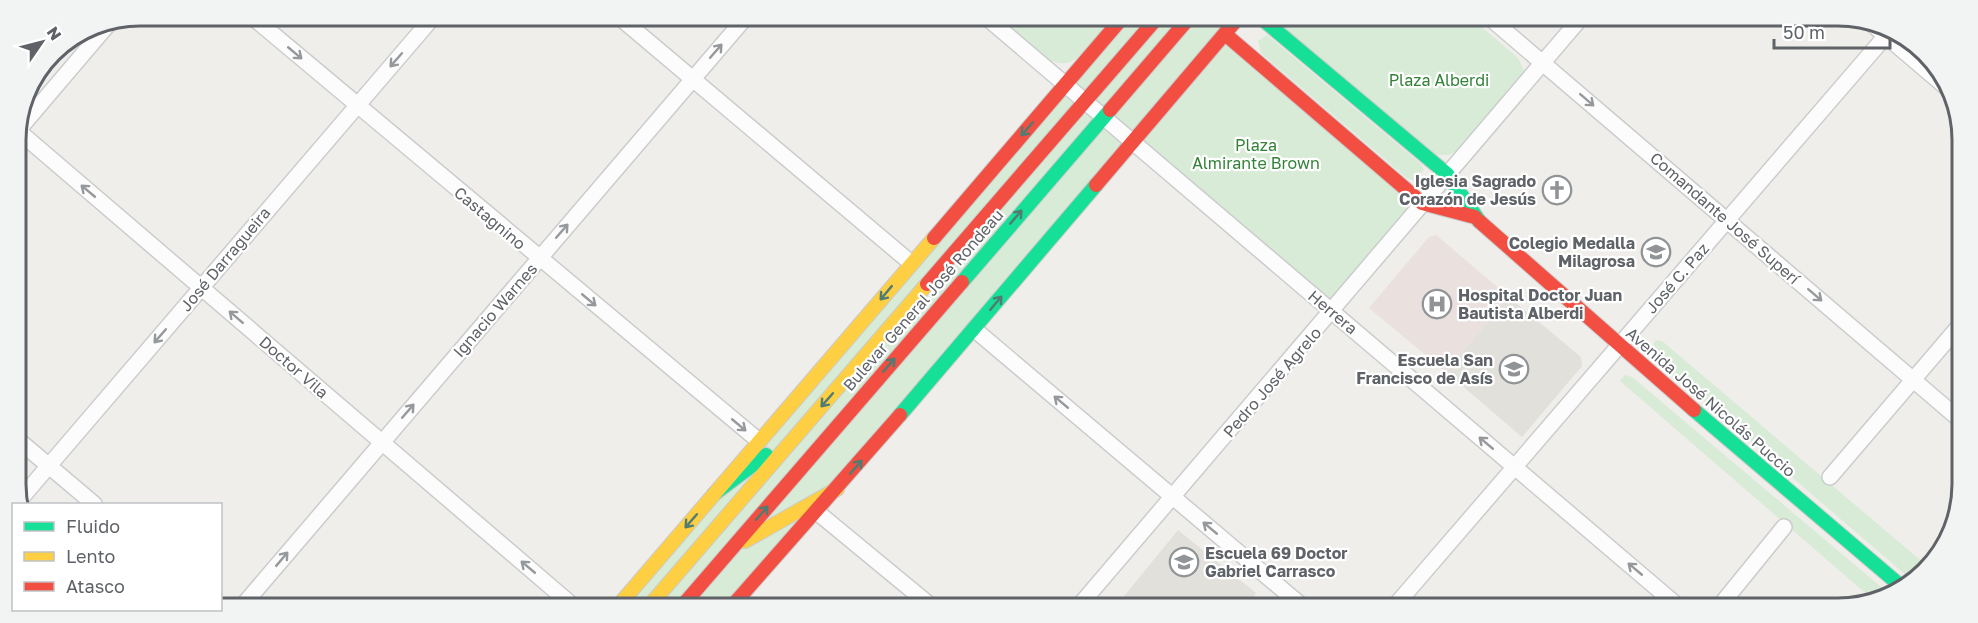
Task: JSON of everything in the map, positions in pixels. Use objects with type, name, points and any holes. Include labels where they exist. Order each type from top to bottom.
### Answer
[{"type":"main road","name":"Bulevar General José Rondeau","points":[[625,598],[1116,26]]},
{"type":"main road","name":"Bulevar General José Rondeau","points":[[656,598],[1150,26]]},
{"type":"main road","name":"Bulevar General José Rondeau","points":[[689,598],[1183,26]]},
{"type":"main road","points":[[740,598],[975,329],[1232,26]]},
{"type":"main road","name":"Avenida José Nicolás Puccio","points":[[1271,26],[1447,174],[1475,217],[1619,346],[1896,582]]},
{"type":"main road","name":"Avenida José Nicolás Puccio","points":[[1225,34],[1422,203],[1475,217]]},
{"type":"main road","points":[[714,494],[804,427]]},
{"type":"main road","points":[[730,550],[837,489]]},
{"type":"street","name":"Castagnino","points":[[263,26],[759,441]]},
{"type":"street","name":"José Darragueira","points":[[26,493],[425,26]]},
{"type":"street","points":[[630,26],[911,263]]},
{"type":"street","name":"Ignacio Warnes","points":[[249,598],[738,26]]},
{"type":"street","name":"Herrera","points":[[996,26],[1667,597]]},
{"type":"street","name":"Comandante José Superí","points":[[1500,26],[1952,413]]},
{"type":"street","name":"Pedro José Agrelo","points":[[1085,597],[1332,312],[1574,26]]},
{"type":"street","points":[[27,118],[101,33]]},
{"type":"street","name":"José C. Paz","points":[[1403,597],[1886,36]]},
{"type":"street","points":[[1897,42],[1931,73]]},
{"type":"street","name":"Doctor Vila","points":[[26,139],[564,598]]},
{"type":"street","points":[[975,329],[1292,597]]},
{"type":"street","points":[[1830,477],[1952,334]]},
{"type":"street","points":[[26,447],[93,503]]},
{"type":"street","points":[[817,512],[922,598]]},
{"type":"street","points":[[1728,597],[1784,527]]},
{"type":"shaded area","name":"Hospital Doctor Juan Bautista Alberdi","points":[[1436,235],[1509,297],[1446,372],[1369,308],[1429,237]]},
{"type":"shaded area","name":"Escuela San Francisco de Asís","points":[[1509,297],[1581,357],[1582,366],[1522,437],[1446,372]]},
{"type":"shaded area","name":"Escuela 69 Doctor Gabriel Carrasco","points":[[1178,530],[1256,593],[1253,597],[1123,597]]},
{"type":"green space","points":[[1007,26],[1109,26],[1081,55],[1070,62],[1052,61],[1022,40]]},
{"type":"green space","name":"Plaza Almirante Brown","points":[[1115,26],[1232,26],[1225,34],[1422,203],[1332,312],[1132,142],[739,598],[625,598]]},
{"type":"green space","name":"Plaza Alberdi","points":[[1282,26],[1480,26],[1518,58],[1525,72],[1460,149],[1449,155],[1437,155]]},
{"type":"green space","points":[[1267,35],[1421,164],[1424,170],[1414,181],[1407,178],[1261,53],[1258,41]]},
{"type":"green space","points":[[1656,340],[1662,341],[1922,561],[1906,575],[1653,358],[1649,351]]},
{"type":"green space","points":[[1625,375],[1632,377],[1883,589],[1867,594],[1620,381]]},
{"type":"traffic: fast","points":[[1271,26],[1447,174],[1479,221]]},
{"type":"traffic: fast","points":[[962,282],[1110,110]]},
{"type":"traffic: fast","points":[[900,415],[1096,185]]},
{"type":"traffic: fast","points":[[1694,410],[1896,582]]},
{"type":"traffic: fast","points":[[714,494],[766,455]]},
{"type":"traffic: slow","points":[[625,598],[934,238]]},
{"type":"traffic: slow","points":[[656,598],[927,284]]},
{"type":"traffic: slow","points":[[745,541],[837,489]]},
{"type":"traffic: jam","points":[[934,238],[1115,26]]},
{"type":"traffic: jam","points":[[927,284],[1150,26]]},
{"type":"traffic: jam","points":[[1110,110],[1182,26]]},
{"type":"traffic: jam","points":[[1096,185],[1231,26]]},
{"type":"traffic: jam","points":[[1225,34],[1422,203],[1475,217]]},
{"type":"traffic: jam","points":[[1479,221],[1694,410]]},
{"type":"traffic: jam","points":[[689,598],[962,282]]},
{"type":"traffic: jam","points":[[739,598],[900,415]]},
{"type":"place","name":"Iglesia Sagrado Corazón de Jesús","points":[[1557,190]]},
{"type":"place","name":"Colegio Medalla Milagrosa","points":[[1656,252]]},
{"type":"place","name":"Hospital Doctor Juan Bautista Alberdi","points":[[1437,304]]},
{"type":"place","name":"Escuela San Francisco de Asís","points":[[1514,369]]},
{"type":"place","name":"Escuela 69 Doctor Gabriel Carrasco","points":[[1184,562]]}]
